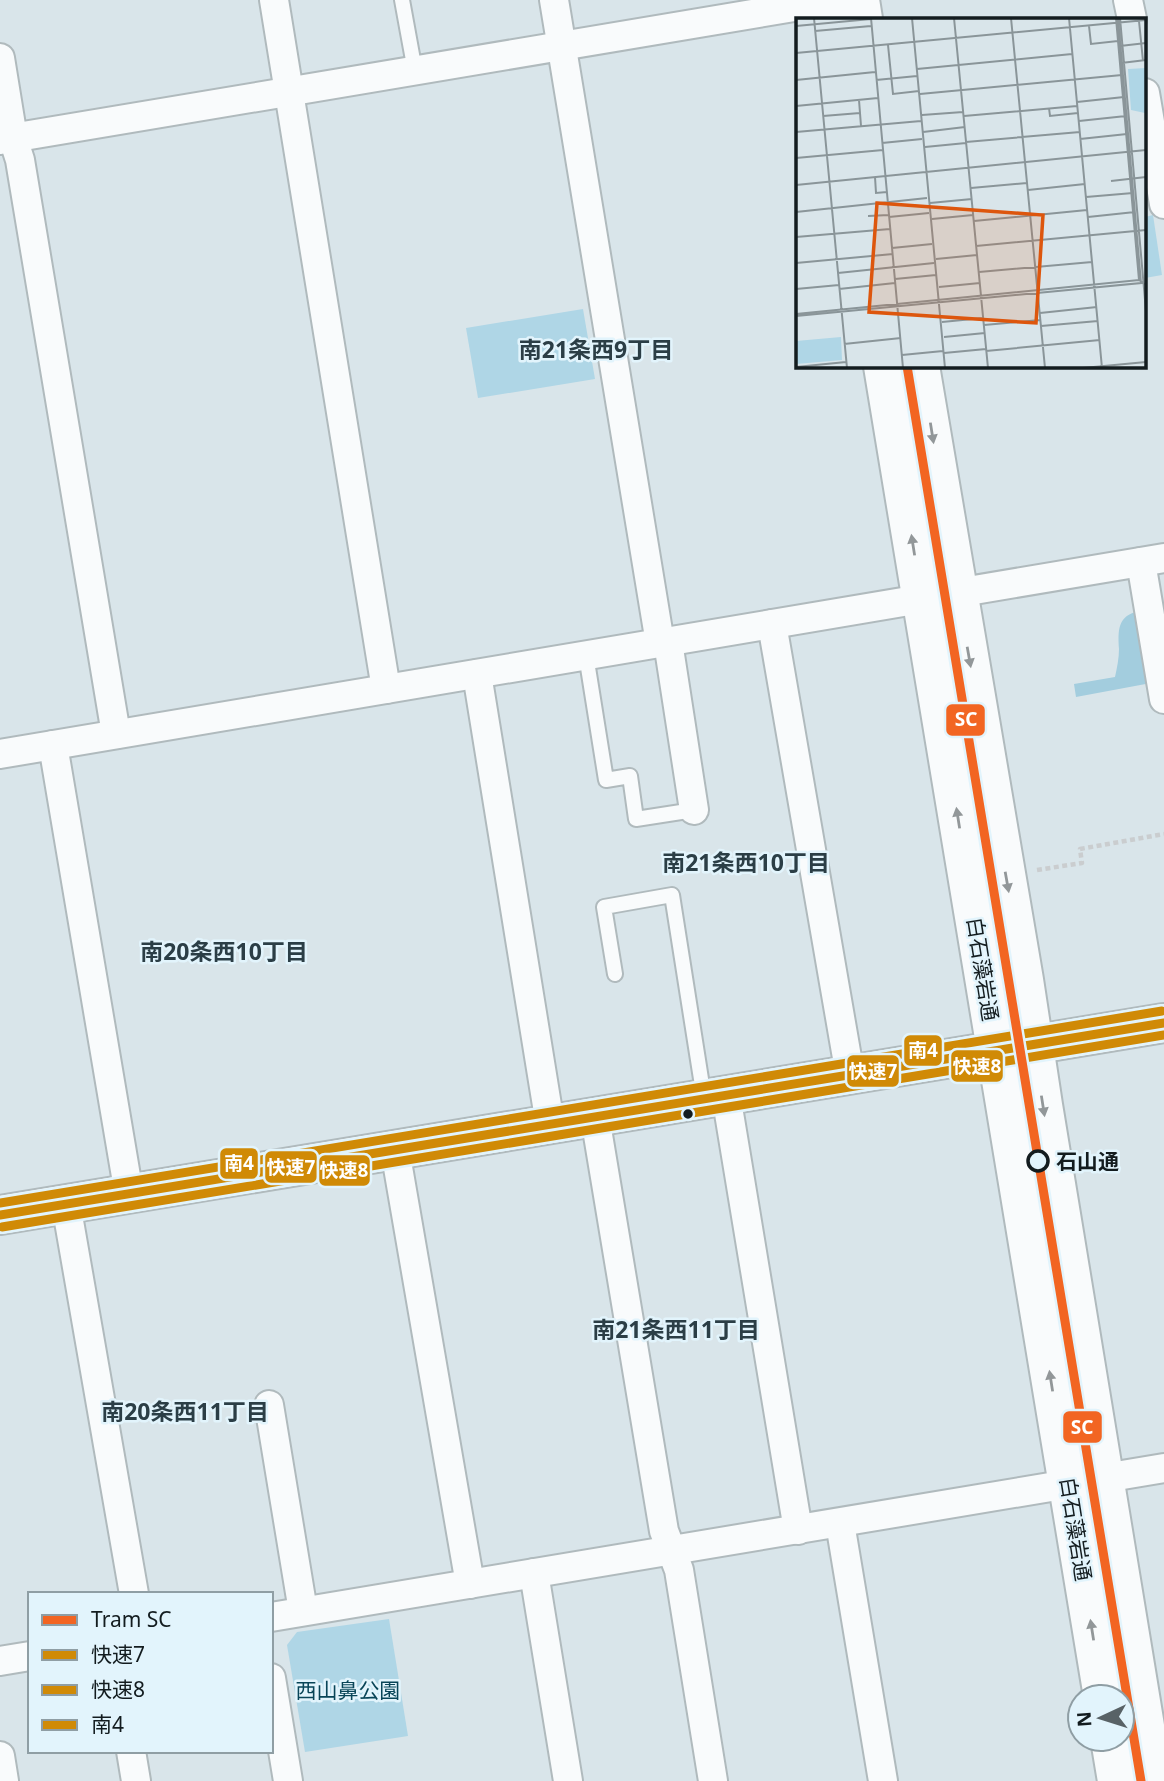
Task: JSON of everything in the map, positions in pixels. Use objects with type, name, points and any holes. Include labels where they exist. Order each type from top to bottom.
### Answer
[{"type":"main road","points":[[834,4],[861,18]]},
{"type":"main road","name":"白石藻岩通","points":[[883,368],[940,596],[1034,1045],[1086,1482],[1102,1683]]},
{"type":"main road","name":"白石藻岩通","points":[[920,368],[940,596],[996,1051],[1086,1482],[1154,1781]]},
{"type":"main road","points":[[0,1215],[1164,1023]]},
{"type":"main road","points":[[1112,1753],[1117,1781]]},
{"type":"street","points":[[274,0],[386,689]]},
{"type":"street","points":[[554,0],[694,810]]},
{"type":"street","points":[[1128,0],[1132,18]]},
{"type":"street","points":[[6,139],[562,46],[834,4]]},
{"type":"street","points":[[0,58],[6,139],[20,160],[116,734]]},
{"type":"street","points":[[1146,99],[1164,204]]},
{"type":"street","points":[[0,754],[1152,560],[1164,699]]},
{"type":"street","points":[[772,624],[850,1075]]},
{"type":"street","points":[[477,674],[550,1124]]},
{"type":"street","points":[[53,745],[128,1194]]},
{"type":"street","points":[[715,1097],[797,1530]]},
{"type":"street","points":[[595,1117],[664,1531],[679,1570],[713,1781]]},
{"type":"street","points":[[395,1150],[470,1584]]},
{"type":"street","points":[[66,1204],[134,1592]]},
{"type":"street","points":[[269,1405],[303,1611]]},
{"type":"street","points":[[273,1617],[1164,1468]]},
{"type":"street","points":[[840,1523],[883,1781]]},
{"type":"street","points":[[534,1573],[568,1781]]},
{"type":"street","points":[[0,1661],[28,1656]]},
{"type":"street","points":[[273,1690],[288,1781]]},
{"type":"street","points":[[131,1753],[136,1781]]},
{"type":"street","points":[[0,1756],[4,1781]]},
{"type":"lane","points":[[402,0],[415,71]]},
{"type":"lane","points":[[586,655],[606,780],[630,776],[636,819],[694,810]]},
{"type":"lane","points":[[615,974],[604,906],[672,895],[715,1097]]},
{"type":"path","points":[[1031,871],[1067,863],[1082,863],[1080,849],[1164,834]]},
{"type":"green space","points":[[1153,215],[1162,275],[1146,278],[1146,217]]},
{"type":"green space","points":[[583,309],[595,379],[478,398],[466,328]]},
{"type":"green space","name":"西山鼻公園","points":[[389,1619],[408,1736],[305,1752],[287,1645],[297,1632]]},
{"type":"shaded area","points":[[1140,611],[1151,683],[1076,697],[1074,684],[1115,677],[1120,625],[1127,616]]},
{"type":"tram line","name":"SC","points":[[907,368],[1141,1781]]},
{"type":"transit line","name":"南4","points":[[0,1203],[1162,1011]]},
{"type":"transit line","name":"快速7","points":[[0,1215],[1164,1023]]},
{"type":"transit line","name":"快速8","points":[[2,1227],[1164,1035]]},
{"type":"place","name":"石山通","points":[[1038,1161]]},
{"type":"district","name":"南21条西9丁目","points":[[596,349]]},
{"type":"district","name":"南21条西10丁目","points":[[746,862]]},
{"type":"district","name":"南20条西10丁目","points":[[224,951]]},
{"type":"district","name":"南21条西11丁目","points":[[676,1329]]},
{"type":"district","name":"南20条西11丁目","points":[[185,1411]]}]
